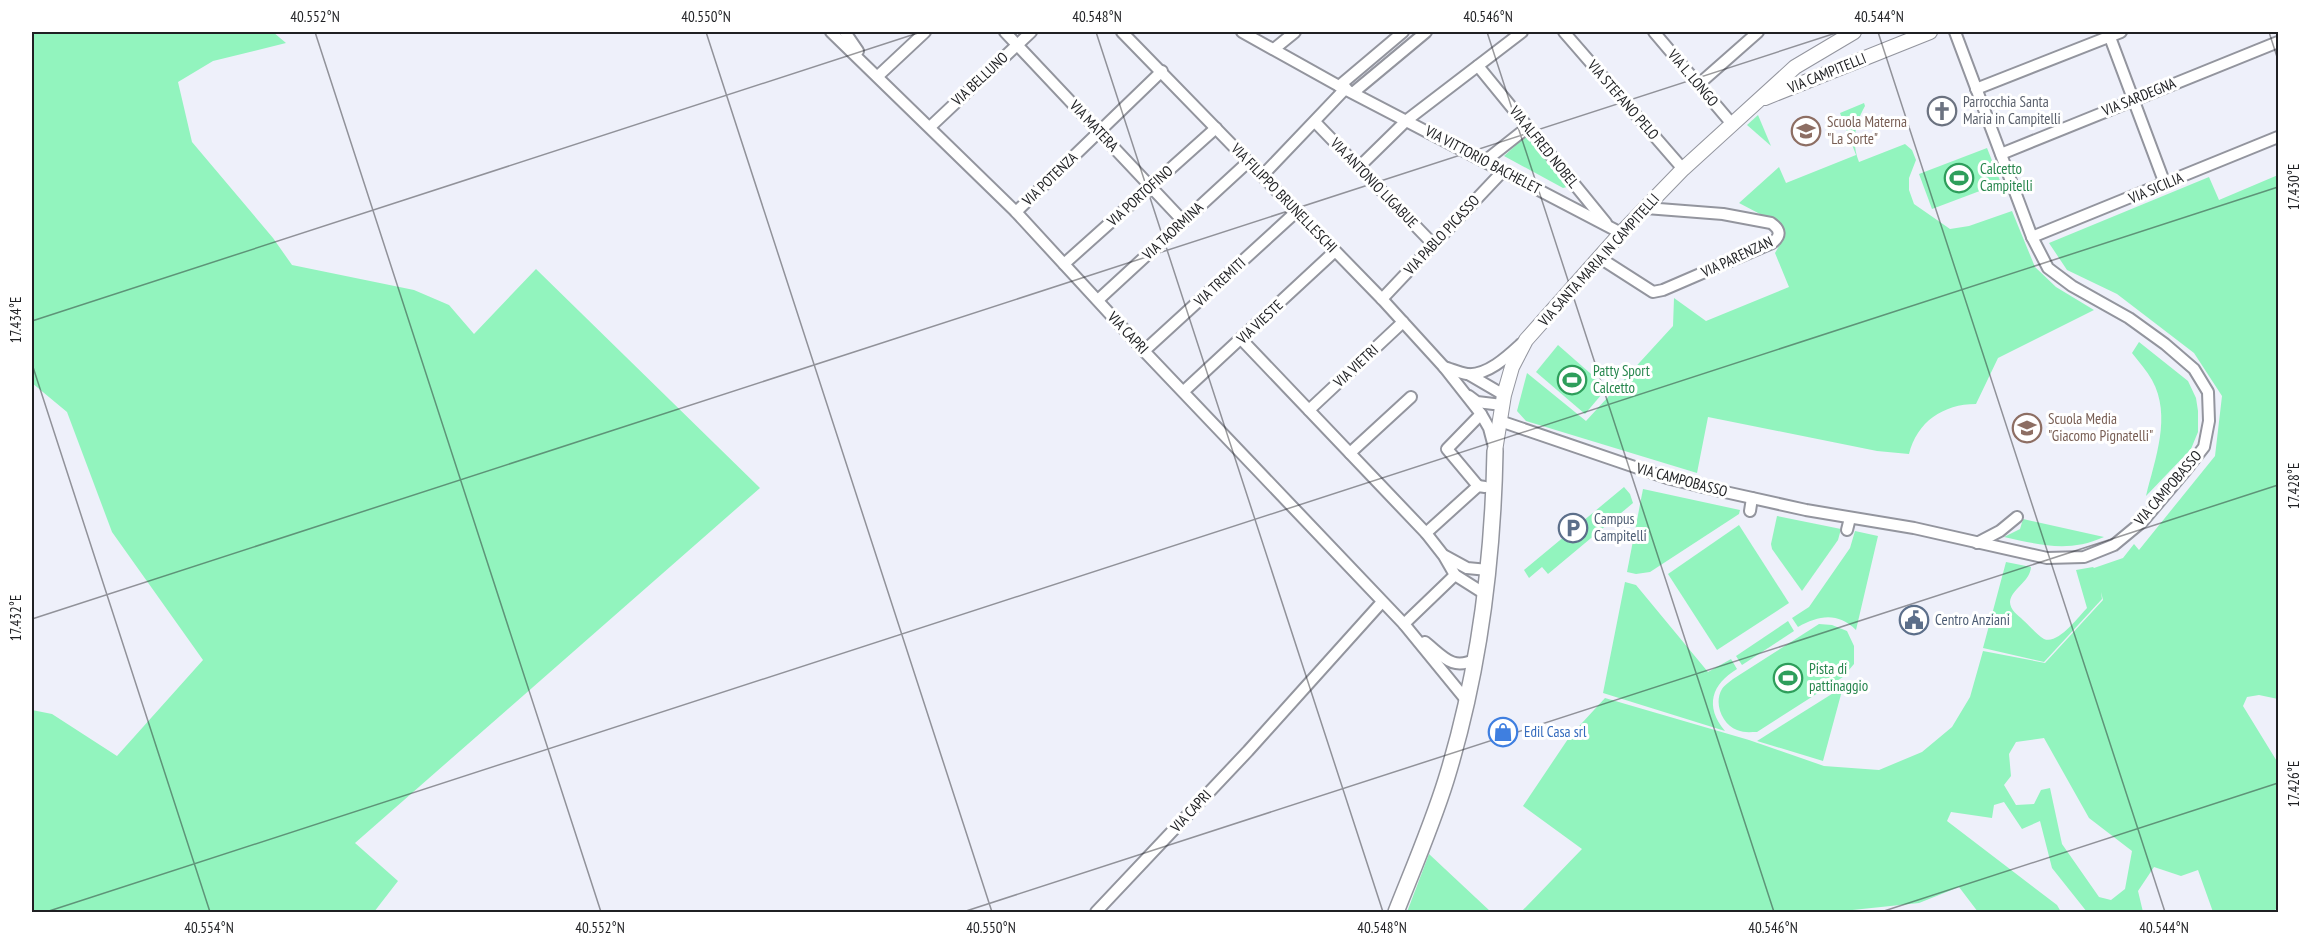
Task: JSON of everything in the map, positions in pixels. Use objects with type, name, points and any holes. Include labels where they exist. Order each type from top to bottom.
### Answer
[{"type":"main road","points":[[1396,912],[1446,781],[1467,701],[1476,659],[1488,570],[1495,451]]},
{"type":"street","name":"VIA CAPRI","points":[[831,32],[1016,212],[1144,351],[1404,624],[1467,701]]},
{"type":"street","name":"VIA CAPRI","points":[[844,32],[874,72]]},
{"type":"street","points":[[874,72],[925,32]]},
{"type":"street","name":"VIA MATERA","points":[[1005,32],[1183,221]]},
{"type":"street","name":"VIA BELLUNO","points":[[930,127],[1031,32]]},
{"type":"street","name":"VIA FILIPPO BRUNELLESCHI","points":[[1122,32],[1382,299],[1444,367],[1481,414],[1489,428],[1495,451]]},
{"type":"street","name":"VIA VITTORIO BACHELET","points":[[1242,32],[1616,230]]},
{"type":"street","points":[[1274,49],[1295,32]]},
{"type":"street","points":[[1262,176],[1403,32]]},
{"type":"street","points":[[1346,88],[1426,32]]},
{"type":"street","points":[[1359,167],[1407,120],[1522,32]]},
{"type":"street","name":"VIA L. LONGO","points":[[1654,32],[1732,124]]},
{"type":"street","points":[[1699,84],[1758,32]]},
{"type":"street","name":"VIA SANTA MARIA IN CAMPITELLI","points":[[1495,451],[1503,400],[1512,367],[1526,340],[1600,258],[1616,230],[1646,208],[1683,169],[1795,67],[1851,32]]},
{"type":"street","name":"VIA CAMPITELLI","points":[[1758,101],[1930,32]]},
{"type":"street","name":"VIA CAMPOBASSO","points":[[1500,421],[1667,478],[1752,498],[1850,518],[1914,528],[2047,558],[2084,556],[2114,545],[2143,521],[2204,447],[2209,421],[2208,392],[2194,369],[2129,318],[2072,286],[2048,268],[2032,237],[1954,32]]},
{"type":"street","name":"VIA STEFANO PELO","points":[[1569,33],[1683,169]]},
{"type":"street","points":[[1976,89],[2113,33],[2133,100],[2165,184]]},
{"type":"street","name":"VIA SARDEGNA","points":[[2001,154],[2278,42]]},
{"type":"street","name":"VIA ALFRED NOBEL","points":[[1478,66],[1616,230]]},
{"type":"street","name":"VIA POTENZA","points":[[1016,212],[1162,72]]},
{"type":"street","name":"VIA ANTONIO LIGABUE","points":[[1315,122],[1434,244]]},
{"type":"street","points":[[1485,161],[1528,127]]},
{"type":"street","name":"VIA PORTOFINO","points":[[1064,264],[1216,128]]},
{"type":"street","name":"VIA SICILIA","points":[[2032,237],[2278,137]]},
{"type":"street","name":"VIA TAORMINA","points":[[1098,300],[1248,162]]},
{"type":"street","name":"VIA PABLO PICASSO","points":[[1382,299],[1503,171]]},
{"type":"street","name":"VIA PARENZAN","points":[[1600,258],[1653,292],[1772,243],[1778,238],[1777,227],[1771,224],[1723,214],[1646,208]]},
{"type":"street","name":"VIA TREMITI","points":[[1144,351],[1296,212]]},
{"type":"street","name":"VIA VIESTE","points":[[1184,391],[1242,340],[1335,251]]},
{"type":"street","name":"VIA VIETRI","points":[[1309,410],[1403,322]]},
{"type":"street","points":[[1242,340],[1426,533],[1455,575],[1485,594]]},
{"type":"street","points":[[1467,374],[1481,372],[1493,366],[1526,340]]},
{"type":"street","points":[[1444,367],[1467,374],[1503,400]]},
{"type":"street","name":"VIA FILIPPO BRUNELLESCHI","points":[[1464,392],[1477,402],[1503,400]]},
{"type":"street","points":[[1350,453],[1411,397]]},
{"type":"street","points":[[1481,414],[1447,449],[1478,486],[1494,488]]},
{"type":"street","points":[[1426,533],[1478,486]]},
{"type":"street","points":[[1750,511],[1752,498]]},
{"type":"street","points":[[1766,514],[1768,501]]},
{"type":"street","points":[[1847,530],[1850,518]]},
{"type":"street","points":[[1977,543],[2000,531],[2017,518]]},
{"type":"street","points":[[1444,556],[1467,568],[1488,570]]},
{"type":"street","points":[[1404,624],[1455,575]]},
{"type":"street","name":"VIA CAPRI","points":[[1096,912],[1248,751],[1382,602]]},
{"type":"street","name":"VIA CAPRI","points":[[1412,633],[1452,663],[1464,665],[1476,659]]},
{"type":"green space","points":[[32,32],[273,32],[286,43],[213,61],[178,82],[192,142],[273,238],[292,265],[414,290],[449,305],[474,334],[536,269],[760,488],[355,843],[398,881],[374,912],[32,912],[32,710],[52,714],[117,756],[203,660],[112,532],[67,412],[32,383]]},
{"type":"green space","points":[[1864,103],[1865,106],[1855,133],[1855,147],[1859,162],[1905,144],[1912,150],[1916,160],[1909,178],[1909,190],[1914,204],[1950,229],[1969,226],[2012,211],[2035,267],[2056,287],[2094,310],[1998,358],[1976,404],[1953,407],[1933,417],[1918,433],[1909,454],[1877,451],[1708,417],[1697,473],[1526,421],[1517,411],[1527,373],[1586,421],[1673,326],[1674,298],[1706,321],[1789,287],[1775,253],[1783,239],[1781,225],[1739,203],[1779,167],[1786,183],[1856,155],[1840,113]]},
{"type":"green space","points":[[1758,115],[1771,146],[1747,125]]},
{"type":"green space","points":[[1527,135],[1568,184],[1567,187],[1563,188],[1504,156]]},
{"type":"green space","name":"Calcetto Campitelli","points":[[1987,148],[2001,183],[1932,209],[1919,174]]},
{"type":"green space","points":[[2278,175],[2278,699],[2259,695],[2247,697],[2243,706],[2278,763],[2278,907],[2273,912],[2213,912],[2198,870],[2181,876],[2154,867],[2138,891],[2143,912],[2087,912],[2052,868],[2040,821],[2022,829],[2004,802],[1994,805],[1992,818],[1951,812],[1947,821],[2057,905],[2061,912],[1978,912],[1959,887],[1919,903],[1843,912],[1521,912],[1582,849],[1523,806],[1570,736],[1605,698],[1749,740],[1824,766],[1879,770],[1922,752],[1952,727],[1970,697],[1983,651],[2045,663],[2103,600],[2101,592],[2102,599],[2044,662],[1983,648],[2006,562],[2031,567],[2027,577],[2011,597],[2010,605],[2013,610],[2044,639],[2049,640],[2061,634],[2087,608],[2076,570],[2094,568],[2123,558],[2134,544],[2139,550],[2215,456],[2222,396],[2194,353],[2117,294],[2067,270],[2049,243],[2209,177],[2219,200]],"holes":[[[2044,738],[2089,818],[2132,851],[2125,889],[2111,900],[2099,897],[2062,844],[2050,788],[2041,790],[2034,804],[2016,805],[2004,785],[2011,776],[2009,754],[2016,742]]]},
{"type":"green space","points":[[2139,342],[2188,381],[2196,398],[2198,411],[2198,432],[2191,449],[2146,496],[2160,438],[2161,408],[2152,380],[2132,353]]},
{"type":"green space","name":"Patty Sport Calcetto","points":[[1558,345],[1607,388],[1585,414],[1536,372]]},
{"type":"green space","points":[[1624,487],[1633,503],[1548,574],[1542,567],[1529,578],[1524,570]]},
{"type":"green space","points":[[1643,489],[1740,510],[1739,514],[1650,572],[1636,574],[1627,572]]},
{"type":"green space","points":[[1777,516],[1841,529],[1838,540],[1802,591],[1772,549]]},
{"type":"green space","points":[[2023,519],[2104,537],[2078,545],[2054,546],[2004,537],[2020,529]]},
{"type":"green space","points":[[1739,525],[1789,603],[1717,650],[1668,574]]},
{"type":"green space","points":[[1855,531],[1878,536],[1856,630],[1842,620],[1828,617],[1813,620],[1798,627],[1792,618],[1809,607],[1850,548]]},
{"type":"green space","points":[[1625,582],[1636,585],[1708,672],[1731,659],[1737,669],[1728,675],[1717,689],[1713,704],[1718,722],[1725,731],[1603,693]]},
{"type":"green space","points":[[1788,621],[1794,631],[1742,665],[1736,656]]},
{"type":"green space","name":"Pista di pattinaggio","points":[[1819,624],[1832,625],[1847,631],[1854,646],[1854,664],[1843,677],[1757,732],[1740,731],[1727,724],[1719,707],[1719,695],[1722,689],[1733,679]]},
{"type":"green space","points":[[1843,687],[1823,761],[1757,741]]},
{"type":"green space","points":[[1429,854],[1491,912],[1407,912]]},
{"type":"place","name":"Parrocchia Santa Maria in Campitelli","points":[[1942,111]]},
{"type":"place","name":"Scuola Materna \"La Sorte\"","points":[[1806,131]]},
{"type":"place","name":"Calcetto Campitelli","points":[[1959,178]]},
{"type":"place","name":"Patty Sport Calcetto","points":[[1572,380]]},
{"type":"place","name":"Scuola Media \"Giacomo Pignatelli\"","points":[[2027,428]]},
{"type":"place","name":"Campus Campitelli","points":[[1573,528]]},
{"type":"place","name":"Centro Anziani","points":[[1914,620]]},
{"type":"place","name":"Pista di pattinaggio","points":[[1788,678]]},
{"type":"place","name":"Edil Casa srl","points":[[1503,732]]}]
